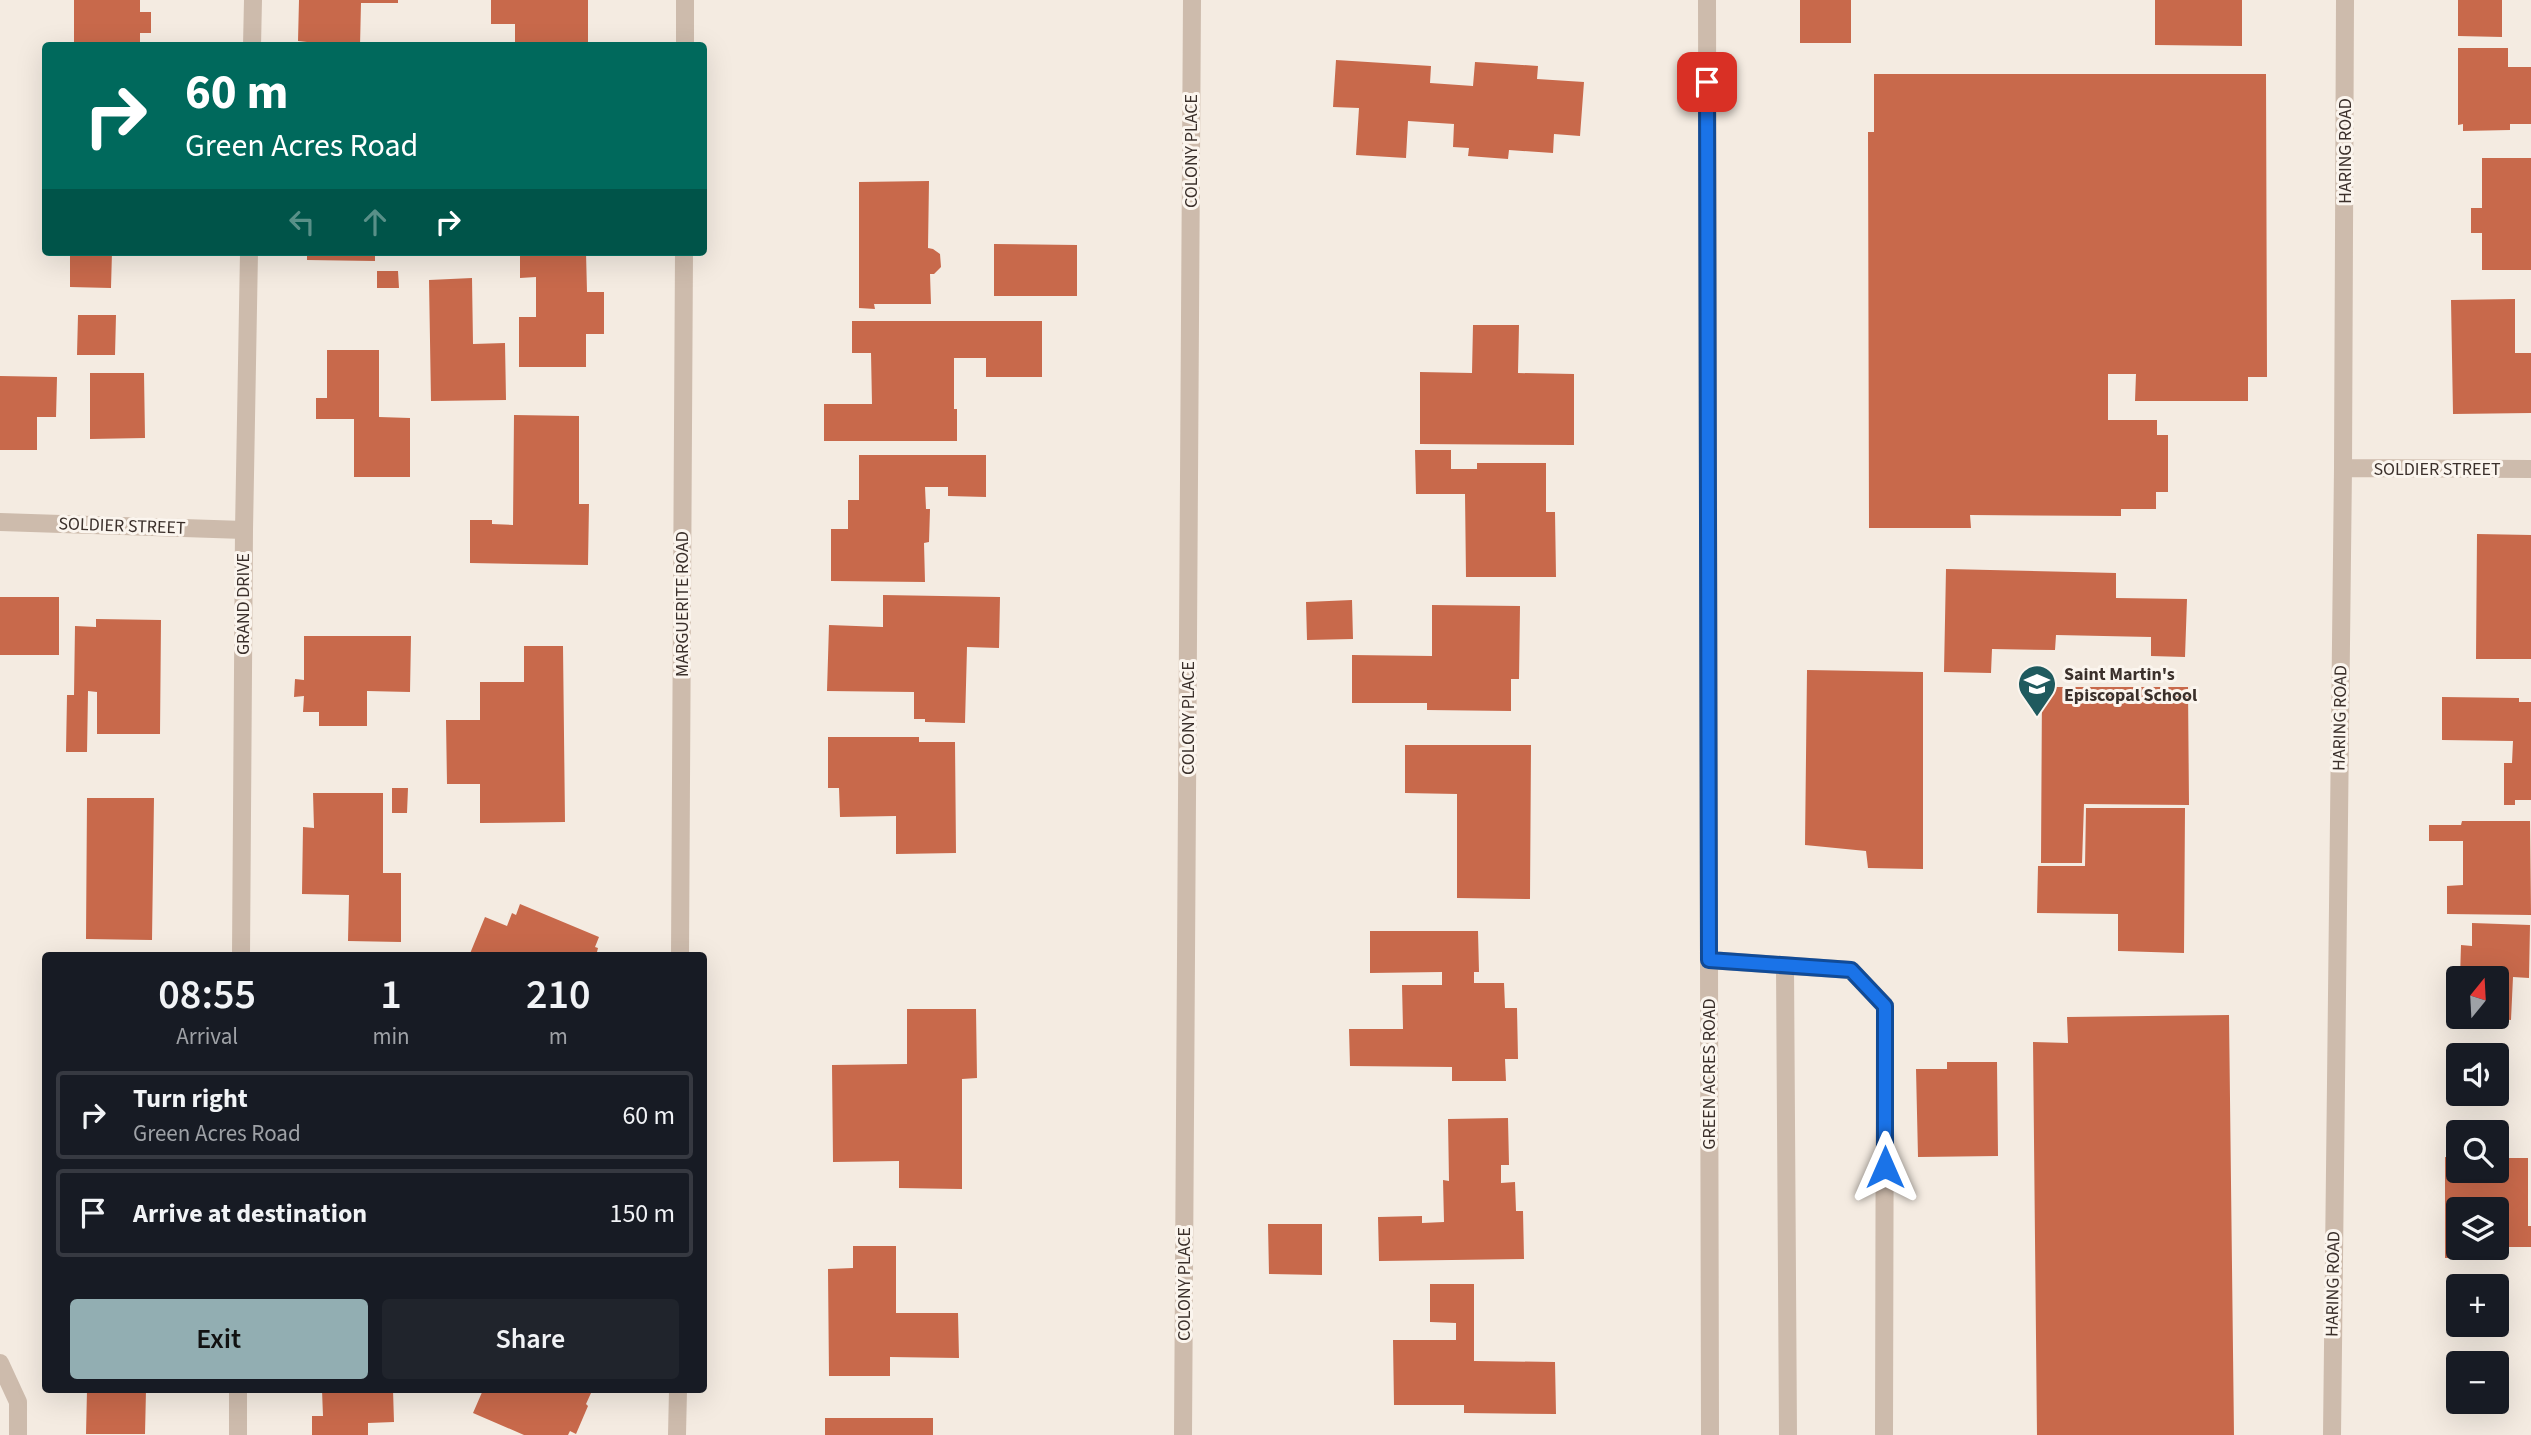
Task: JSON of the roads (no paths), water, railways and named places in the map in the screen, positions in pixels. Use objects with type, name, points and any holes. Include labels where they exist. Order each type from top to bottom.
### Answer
[{"type":"street","points":[[252,42],[253,0]]},
{"type":"street","points":[[685,0],[685,42]]},
{"type":"street","name":"COLONY PLACE","points":[[1183,1435],[1192,0]]},
{"type":"street","name":"GREEN ACRES ROAD","points":[[1707,0],[1710,1435]]},
{"type":"street","name":"HARING ROAD","points":[[2332,1435],[2343,468],[2345,0]]},
{"type":"street","name":"GRAND DRIVE","points":[[241,952],[243,530],[248,256]]},
{"type":"street","name":"MARGUERITE ROAD","points":[[680,952],[684,256]]},
{"type":"street","name":"SOLDIER STREET","points":[[2343,468],[2531,469]]},
{"type":"street","name":"SOLDIER STREET","points":[[0,522],[243,530]]},
{"type":"street","points":[[1709,960],[1851,970],[1885,1006],[1884,1435]]},
{"type":"street","points":[[1785,965],[1788,1435]]},
{"type":"street","points":[[0,1363],[18,1402],[18,1435]]},
{"type":"street","points":[[238,1435],[239,1393]]},
{"type":"street","points":[[677,1435],[678,1393]]},
{"type":"place","name":"Saint Martin's Episcopal School","points":[[2037,718]]}]
